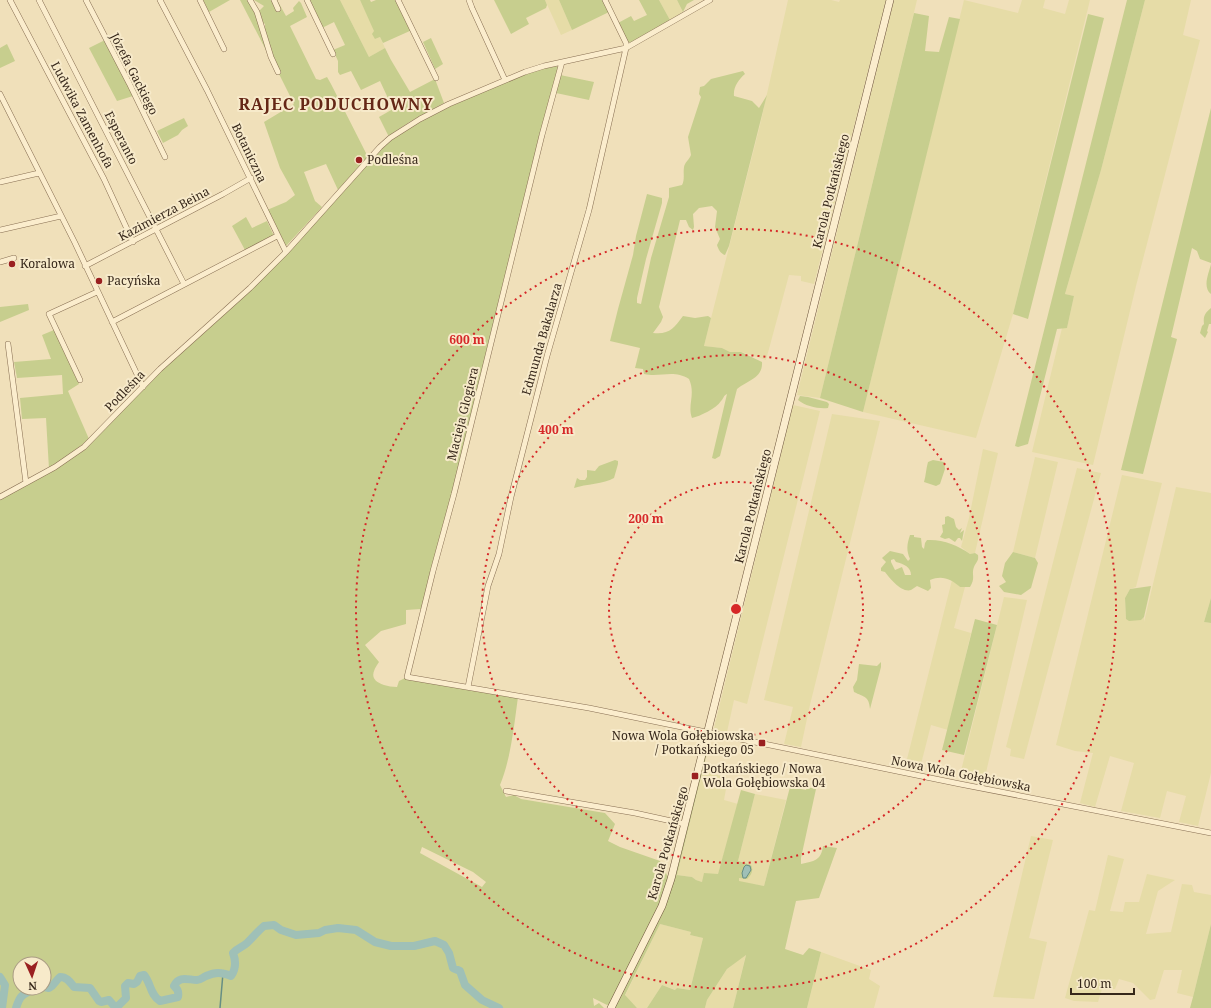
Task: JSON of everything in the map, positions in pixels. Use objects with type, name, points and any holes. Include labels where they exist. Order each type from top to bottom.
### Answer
[{"type":"street","name":"Ludwika Zamenhofa","points":[[10,0],[104,179],[133,242]]},
{"type":"street","name":"Esperanto","points":[[39,0],[184,284]]},
{"type":"street","name":"Józefa Gackiego","points":[[86,0],[165,157]]},
{"type":"street","name":"Botaniczna","points":[[160,0],[208,90],[286,252]]},
{"type":"street","points":[[200,0],[224,49]]},
{"type":"street","points":[[250,0],[257,12],[271,58],[278,72]]},
{"type":"street","points":[[274,0],[278,8]]},
{"type":"street","points":[[307,0],[333,54]]},
{"type":"street","points":[[398,0],[436,78]]},
{"type":"street","points":[[469,0],[505,80]]},
{"type":"street","points":[[605,0],[626,43],[626,48]]},
{"type":"street","name":"Podleśna","points":[[0,497],[55,467],[84,447],[160,369],[250,288],[286,252],[375,152],[390,138],[420,119],[449,104],[505,80],[544,66],[626,48],[710,0]]},
{"type":"street","name":"Karola Potkańskiego","points":[[611,1008],[662,906],[671,879],[890,0]]},
{"type":"street","name":"Edmunda Bakalarza","points":[[468,687],[488,586],[499,554],[511,497],[547,356],[589,210],[626,48]]},
{"type":"street","name":"Macieja Glogiera","points":[[407,677],[454,494],[542,136],[562,62]]},
{"type":"street","points":[[0,94],[61,216],[143,387]]},
{"type":"street","points":[[0,182],[39,173]]},
{"type":"street","name":"Kazimierza Beina","points":[[85,266],[133,242],[251,178]]},
{"type":"street","points":[[0,230],[61,216]]},
{"type":"street","points":[[112,322],[277,236]]},
{"type":"street","points":[[0,262],[14,258]]},
{"type":"street","points":[[80,380],[49,314],[97,292]]},
{"type":"street","points":[[8,344],[26,483]]},
{"type":"street","name":"Nowa Wola Gołębiowska","points":[[407,677],[589,708],[953,783],[1211,833]]},
{"type":"street","points":[[506,791],[635,813],[685,824]]},
{"type":"shaded area","points":[[340,0],[360,0],[375,31],[375,39],[380,37],[385,48],[369,57]]},
{"type":"shaded area","points":[[545,0],[559,0],[572,30],[561,35]]},
{"type":"shaded area","points":[[659,0],[677,0],[683,12],[670,20]]},
{"type":"shaded area","points":[[788,0],[831,0],[839,2],[840,0],[886,0],[814,284],[801,281],[801,276],[789,275],[766,360],[741,352],[730,352],[722,348],[704,346],[760,125]]},
{"type":"shaded area","points":[[894,0],[917,0],[820,398],[797,395]]},
{"type":"shaded area","points":[[964,0],[1018,13],[1022,0],[1045,0],[1043,8],[1065,14],[1069,0],[1090,0],[1013,314],[976,438],[863,412]]},
{"type":"shaded area","points":[[1145,0],[1191,0],[1183,35],[1200,40],[1136,286],[1093,465],[1032,452],[1062,328],[1067,328],[1074,296],[1065,294],[1101,170]]},
{"type":"shaded area","points":[[793,405],[820,411],[747,704],[734,700],[727,732],[717,730],[714,728]]},
{"type":"shaded area","points":[[832,414],[880,421],[801,747],[784,744],[793,707],[764,700]]},
{"type":"shaded area","points":[[983,449],[998,453],[975,553],[970,554],[961,547],[969,518]]},
{"type":"shaded area","points":[[1035,457],[1058,462],[1035,558],[1013,552]]},
{"type":"shaded area","points":[[1077,468],[1101,473],[1024,759],[1010,756],[1011,749],[1006,747]]},
{"type":"shaded area","points":[[1122,475],[1162,483],[1136,587],[1130,589],[1125,598],[1126,619],[1141,620],[1144,617],[1144,622],[1176,487],[1211,493],[1211,598],[1204,622],[1211,623],[1211,773],[1198,826],[1179,822],[1186,796],[1167,791],[1160,818],[1121,811],[1134,763],[1110,756],[1095,807],[1080,803],[1093,753],[1075,751],[1056,745]]},
{"type":"shaded area","points":[[952,580],[960,587],[965,587],[954,628],[971,633],[948,730],[931,725],[919,772],[905,767]]},
{"type":"shaded area","points":[[1004,597],[1027,600],[983,785],[959,779]]},
{"type":"shaded area","points":[[703,771],[728,778],[724,800],[738,804],[718,874],[702,882],[692,877],[677,875]]},
{"type":"shaded area","points":[[755,794],[786,800],[764,886],[738,882],[738,861]]},
{"type":"shaded area","points":[[1031,836],[1053,840],[1029,938],[1047,942],[1034,999],[993,997]]},
{"type":"shaded area","points":[[1108,855],[1124,859],[1110,911],[1123,912],[1125,902],[1139,902],[1147,874],[1175,880],[1158,891],[1146,934],[1171,932],[1182,884],[1192,885],[1194,892],[1211,895],[1211,924],[1193,997],[1177,993],[1182,970],[1164,970],[1155,999],[1150,1000],[1133,983],[1119,979],[1115,989],[1102,989],[1098,1002],[1074,1001],[1065,998],[1089,910],[1095,911]]},
{"type":"shaded area","points":[[660,924],[691,932],[690,935],[703,938],[690,990],[677,988],[676,990],[662,985],[647,1008],[637,1008],[625,996]]},
{"type":"shaded area","points":[[821,952],[871,970],[869,979],[880,986],[874,1008],[807,1008]]},
{"type":"shaded area","points":[[746,954],[733,1008],[705,1008],[707,1000],[727,969]]},
{"type":"green space","points":[[203,0],[230,0],[209,12]]},
{"type":"green space","points":[[240,0],[248,0],[255,13],[269,56]]},
{"type":"green space","points":[[254,0],[277,0],[286,16],[294,11],[293,8],[299,1],[301,3],[307,17],[290,26],[316,79],[320,80],[327,77],[368,157],[338,190],[326,164],[304,172],[315,201],[322,207],[286,246],[283,244],[267,210],[286,202],[295,195],[280,168],[264,122],[294,104],[279,74],[265,33],[265,24],[260,20],[258,12],[264,6]]},
{"type":"green space","points":[[308,0],[340,0],[369,57],[385,48],[410,92],[435,79],[444,103],[409,123],[389,137],[379,117],[393,109],[380,81],[361,90],[351,71],[340,75],[338,72],[338,61],[333,50],[345,45],[334,22],[322,28]]},
{"type":"green space","points":[[360,0],[370,0],[371,2],[376,0],[396,0],[412,30],[383,43],[380,37],[375,39],[372,34],[374,31]]},
{"type":"green space","points":[[494,0],[545,0],[547,5],[546,8],[526,18],[529,24],[511,34]]},
{"type":"green space","points":[[559,0],[603,0],[609,12],[572,30]]},
{"type":"green space","points":[[639,0],[659,0],[670,20],[631,43],[628,42],[618,23],[631,16],[634,21],[647,15]]},
{"type":"green space","points":[[677,0],[694,0],[687,4],[683,12]]},
{"type":"green space","points":[[1127,0],[1145,0],[1101,170],[1065,294],[1074,296],[1067,328],[1057,329],[1028,444],[1018,447],[1015,446]]},
{"type":"green space","points":[[914,13],[929,16],[925,51],[939,52],[949,17],[960,19],[863,412],[820,398]]},
{"type":"green space","points":[[1088,14],[1104,18],[1028,319],[1013,314]]},
{"type":"green space","points":[[431,38],[443,64],[435,69],[423,42]]},
{"type":"green space","points":[[105,40],[133,96],[117,101],[89,48]]},
{"type":"green space","points":[[7,44],[15,61],[0,68],[0,48]]},
{"type":"green space","points":[[554,66],[559,67],[428,589],[421,609],[406,610],[406,624],[381,631],[365,645],[379,662],[373,675],[374,678],[376,681],[384,685],[397,687],[399,681],[405,678],[518,697],[509,753],[500,785],[506,797],[514,795],[521,799],[605,813],[615,824],[608,841],[620,847],[660,861],[669,879],[661,906],[609,1004],[607,1005],[593,998],[594,1006],[599,1003],[604,1008],[0,1008],[0,499],[51,471],[86,449],[161,371],[252,289],[370,160],[399,133],[442,110],[528,73]],"holes":[[[422,847],[473,872],[486,882],[482,887],[420,853]]]},
{"type":"green space","points":[[743,71],[745,74],[734,89],[734,96],[752,101],[759,108],[767,95],[729,246],[725,255],[718,248],[717,245],[720,239],[715,227],[717,211],[712,206],[699,208],[693,214],[693,230],[689,227],[686,220],[680,220],[659,307],[663,317],[653,333],[663,333],[671,330],[683,316],[695,318],[708,316],[711,318],[704,346],[722,348],[730,352],[741,352],[762,362],[760,372],[754,378],[737,389],[720,456],[715,459],[712,458],[727,394],[719,404],[712,409],[692,418],[690,409],[692,390],[689,379],[672,374],[644,374],[643,369],[635,368],[640,348],[610,341],[633,255],[636,236],[647,194],[662,198],[662,203],[646,259],[637,298],[637,303],[641,304],[651,258],[669,197],[669,188],[682,185],[685,165],[691,155],[688,137],[701,97],[699,94],[700,87],[704,86],[711,79]]},
{"type":"green space","points":[[560,75],[594,82],[589,100],[556,93]]},
{"type":"green space","points":[[1211,108],[1211,263],[1200,259],[1197,251],[1192,248],[1171,337],[1177,339],[1143,474],[1121,470]]},
{"type":"green space","points":[[184,118],[188,126],[178,135],[163,143],[157,131]]},
{"type":"green space","points":[[246,217],[252,228],[267,221],[274,236],[245,250],[232,226]]},
{"type":"green space","points":[[1211,264],[1211,294],[1208,291],[1207,284]]},
{"type":"green space","points":[[28,304],[29,310],[0,322],[0,307]]},
{"type":"green space","points":[[1211,308],[1211,324],[1209,324],[1208,332],[1205,338],[1200,333],[1204,324],[1205,315]]},
{"type":"green space","points":[[54,330],[79,384],[68,391],[89,439],[58,464],[49,469],[46,418],[22,419],[20,398],[63,394],[62,375],[17,378],[14,362],[51,359],[42,335]]},
{"type":"green space","points":[[800,396],[827,402],[829,404],[828,408],[804,404],[798,400]]},
{"type":"green space","points":[[615,460],[618,461],[618,464],[614,478],[605,482],[574,488],[577,478],[580,480],[585,480],[587,477],[587,470],[595,471],[599,466]]},
{"type":"green space","points":[[933,460],[944,462],[945,469],[940,484],[936,486],[924,482],[928,462]]},
{"type":"green space","points":[[948,516],[954,519],[956,527],[959,530],[962,528],[960,533],[964,530],[962,541],[960,538],[958,538],[955,542],[949,538],[945,539],[940,537],[943,532],[942,525],[945,524],[945,517]]},
{"type":"green space","points":[[910,535],[921,538],[922,547],[924,549],[927,540],[938,540],[955,545],[970,554],[975,553],[978,555],[978,560],[973,570],[973,581],[970,587],[960,587],[950,580],[942,578],[930,580],[931,588],[928,591],[917,586],[911,590],[908,590],[896,585],[885,572],[881,571],[881,568],[886,562],[882,558],[890,551],[903,554],[908,561],[910,559],[907,550]],"holes":[[[894,559],[896,562],[906,566],[910,570],[911,575],[905,575],[902,567],[895,570],[891,560]]]},
{"type":"green space","points":[[1013,552],[1035,558],[1038,563],[1031,588],[1021,595],[1004,592],[999,586],[1006,582],[1002,576],[1005,563]]},
{"type":"green space","points":[[1151,586],[1144,617],[1141,620],[1129,621],[1126,619],[1125,598],[1130,589]]},
{"type":"green space","points":[[1211,598],[1211,623],[1204,622]]},
{"type":"green space","points":[[975,619],[997,625],[964,755],[942,750]]},
{"type":"green space","points":[[881,662],[870,709],[867,699],[854,692],[853,687],[857,680],[859,664],[877,666]]},
{"type":"green space","points":[[709,737],[711,737],[677,875],[692,877],[702,882],[704,873],[718,874],[741,790],[755,794],[738,861],[751,865],[752,871],[747,879],[739,878],[739,881],[764,886],[790,787],[806,790],[807,787],[816,789],[801,864],[816,860],[821,855],[823,846],[837,848],[819,898],[796,901],[785,949],[803,955],[809,948],[821,952],[807,1008],[733,1008],[746,955],[727,969],[707,1000],[705,1008],[647,1008],[662,985],[675,990],[677,988],[690,990],[703,938],[690,935],[691,932],[660,924],[625,995],[637,1008],[614,1008],[663,910]]},
{"type":"green space","points":[[1211,924],[1211,1008],[1190,1008],[1193,997]]},
{"type":"water","points":[[746,865],[750,866],[751,870],[746,878],[743,878],[742,873]]},
{"type":"waterway","points":[[52,986],[60,977],[62,977],[68,980],[74,987],[90,988],[99,1001],[109,1000],[115,1007],[126,998],[125,986],[128,983],[134,984],[140,976],[144,975],[154,996],[160,1001],[178,997],[178,991],[174,986],[178,980],[198,980],[215,973],[231,976],[235,965],[233,953],[244,946],[264,926],[274,925],[281,930],[296,935],[319,933],[325,930],[338,928],[356,930],[375,942],[391,946],[414,946],[435,941],[444,945],[449,953],[453,968],[460,971],[465,985],[482,1000],[499,1008]]},
{"type":"waterway","points":[[220,1008],[223,973]]},
{"type":"waterway","points":[[0,977],[5,985],[2,1008]]},
{"type":"waterway","points":[[16,1008],[22,996]]},
{"type":"place","name":"Podleśna","points":[[359,160]]},
{"type":"place","name":"Koralowa","points":[[12,264]]},
{"type":"place","name":"Pacyńska","points":[[99,281]]},
{"type":"place","name":"Nowa Wola Gołębiowska / Potkańskiego 05","points":[[762,743]]},
{"type":"place","name":"Potkańskiego / Nowa Wola Gołębiowska 04","points":[[695,776]]},
{"type":"district","name":"RAJEC PODUCHOWNY","points":[[336,104]]}]
